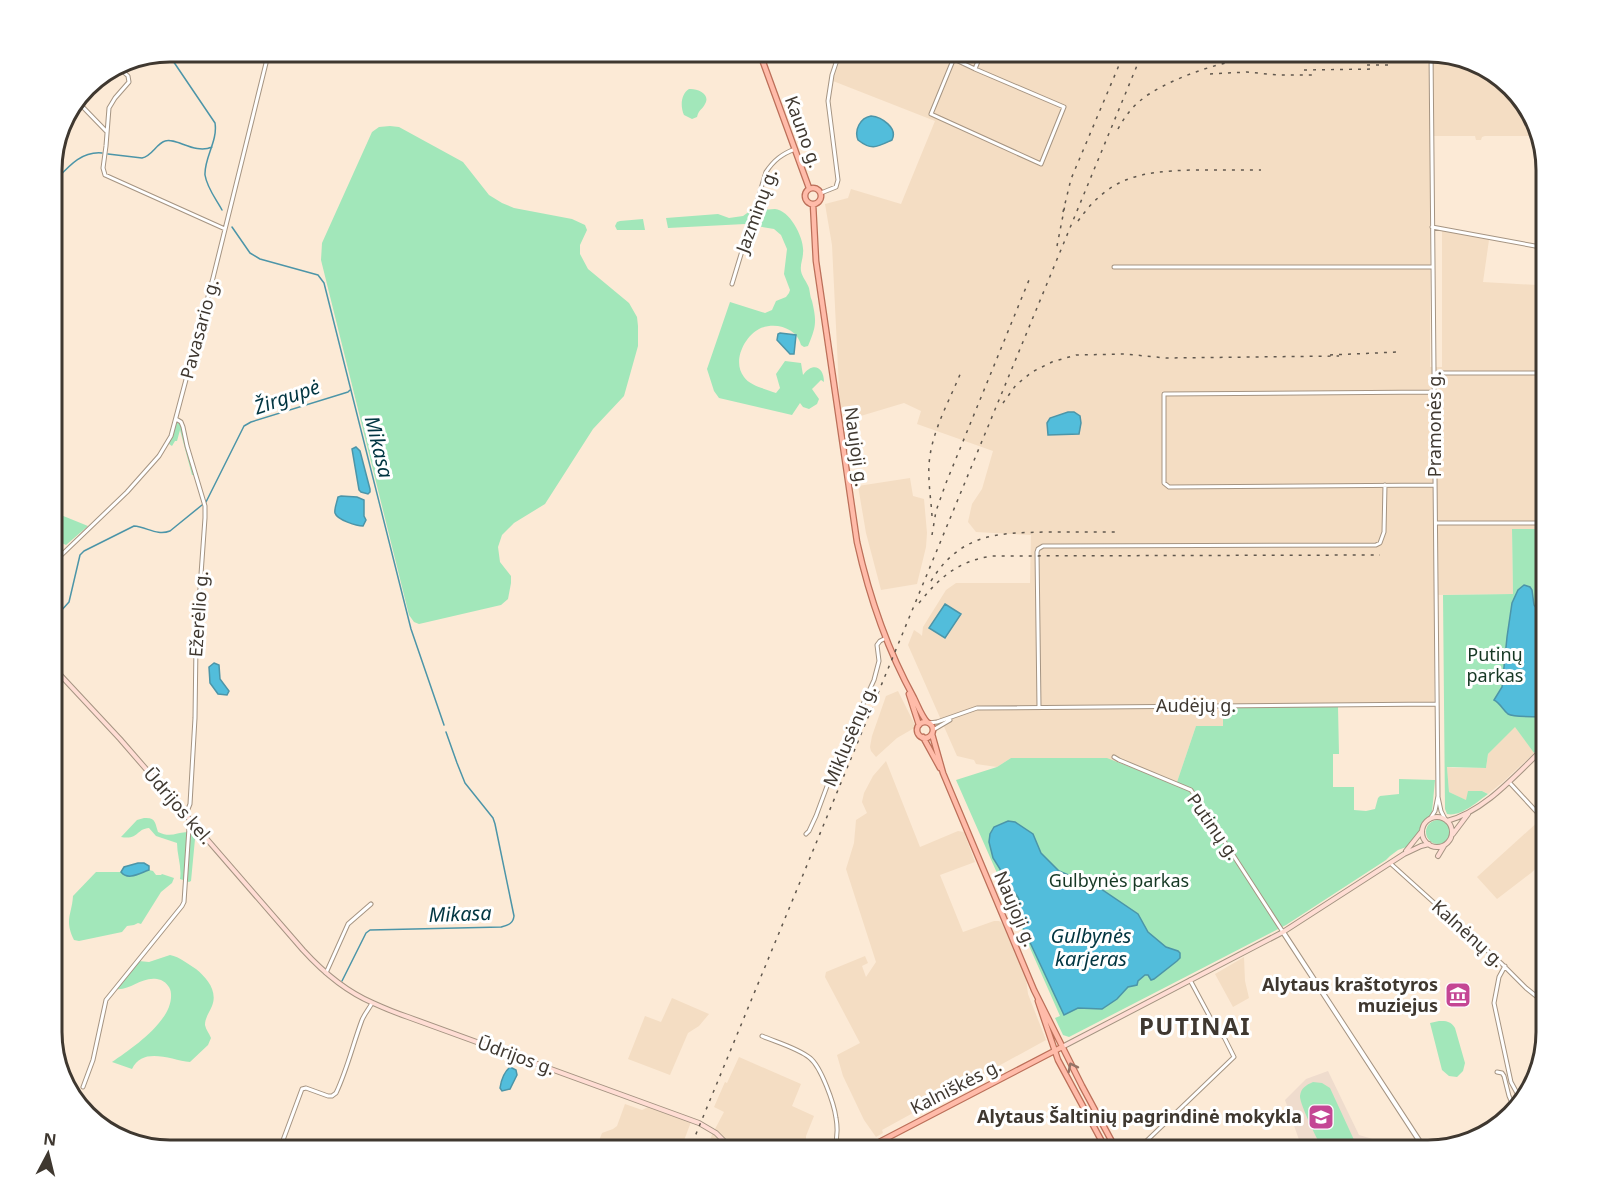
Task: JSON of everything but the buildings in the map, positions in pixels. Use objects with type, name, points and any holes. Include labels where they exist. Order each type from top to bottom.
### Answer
[{"type":"main road","name":"Kauno g.","points":[[763,62],[810,188]]},
{"type":"main road","points":[[810,188],[816,188],[821,193],[820,201],[813,204],[808,202],[804,196],[810,188]]},
{"type":"main road","name":"Naujoji g.","points":[[813,204],[816,261],[853,525],[867,583],[919,725]]},
{"type":"main road","name":"Ūdrijos kel.","points":[[62,677],[120,739],[303,950]]},
{"type":"main road","name":"Naujoji g.","points":[[906,686],[928,723]]},
{"type":"main road","points":[[928,723],[932,732],[928,737],[923,737],[918,732],[919,725],[928,723]]},
{"type":"main road","name":"Naujoji g.","points":[[932,732],[943,773]]},
{"type":"main road","name":"Naujoji g.","points":[[923,737],[943,773],[1034,990],[1112,1141]]},
{"type":"main road","points":[[1434,847],[1438,856],[1471,811],[1509,782],[1536,756]]},
{"type":"main road","points":[[1404,854],[1430,819],[1438,817],[1446,820],[1455,819],[1471,811]]},
{"type":"main road","points":[[1446,820],[1452,828],[1452,837]]},
{"type":"main road","points":[[1422,830],[1428,844],[1434,847],[1444,846]]},
{"type":"main road","points":[[1062,1047],[1283,932],[1404,854],[1428,844]]},
{"type":"main road","name":"Ūdrijos g.","points":[[303,950],[326,973],[347,989],[372,1003],[699,1123],[716,1133],[724,1141]]},
{"type":"main road","name":"Naujoji g.","points":[[1034,990],[1058,1060],[1102,1141]]},
{"type":"main road","name":"Kalniškės g.","points":[[881,1141],[1062,1047]]},
{"type":"street","name":"Pavasario g.","points":[[62,554],[127,492],[159,456],[171,436],[265,62]]},
{"type":"street","points":[[821,193],[836,188],[838,180],[828,101],[836,62]]},
{"type":"street","points":[[952,62],[931,114],[1041,164],[1064,107],[962,62]]},
{"type":"street","points":[[975,69],[978,62]]},
{"type":"street","name":"Pramonės g.","points":[[1431,62],[1438,796]]},
{"type":"street","points":[[124,72],[128,76],[129,82],[111,103],[103,171],[107,177],[225,229]]},
{"type":"street","points":[[82,106],[107,132]]},
{"type":"street","name":"Jazminų g.","points":[[732,284],[766,172],[779,157],[795,149]]},
{"type":"street","points":[[1432,227],[1536,246]]},
{"type":"street","points":[[1114,267],[1433,267]]},
{"type":"street","points":[[1434,373],[1536,373]]},
{"type":"street","points":[[1435,392],[1164,394],[1164,483],[1169,488],[1435,485]]},
{"type":"street","name":"Ežerėlio g.","points":[[176,419],[183,427],[205,506],[206,518],[196,645],[190,804],[186,814]]},
{"type":"street","points":[[1039,707],[1038,549],[1043,546],[1376,544],[1380,543],[1384,532],[1385,485]]},
{"type":"street","points":[[1436,523],[1536,523]]},
{"type":"street","name":"Miklusėnų g.","points":[[806,834],[816,816],[833,770],[874,680],[879,661],[877,645],[886,638]]},
{"type":"street","name":"Audėjų g.","points":[[928,723],[938,722],[976,708],[1437,704]]},
{"type":"street","name":"Audėjų g.","points":[[932,732],[956,716]]},
{"type":"street","name":"Putinų g.","points":[[1114,757],[1191,790],[1283,932]]},
{"type":"street","points":[[1509,782],[1536,811]]},
{"type":"street","points":[[1430,819],[1435,811],[1438,796]]},
{"type":"street","points":[[1438,796],[1441,811],[1446,820]]},
{"type":"street","points":[[83,1087],[96,1050],[106,1000],[184,902],[189,828],[193,823]]},
{"type":"street","name":"Kalnėnų g.","points":[[1390,863],[1536,997]]},
{"type":"street","points":[[326,973],[348,924],[371,904]]},
{"type":"street","points":[[1283,932],[1419,1141]]},
{"type":"street","points":[[1504,966],[1499,977],[1494,1008],[1498,1016],[1511,1082],[1517,1093]]},
{"type":"street","points":[[1147,1141],[1234,1057],[1191,980]]},
{"type":"street","points":[[283,1141],[302,1089],[306,1088],[328,1096],[336,1094],[362,1021],[372,1003]]},
{"type":"street","points":[[762,1036],[805,1054],[819,1068],[836,1117],[836,1141]]},
{"type":"street","points":[[1497,1072],[1504,1076],[1511,1100]]},
{"type":"shaded area","points":[[839,62],[1442,62],[1475,73],[1488,80],[1509,98],[1530,136],[1485,136],[1481,140],[1476,140],[1475,136],[1430,136],[1430,367],[1442,367],[1442,230],[1489,240],[1483,282],[1536,285],[1536,529],[1512,529],[1513,594],[1434,595],[1434,707],[1223,707],[1223,726],[1196,726],[1176,785],[1011,758],[997,767],[976,764],[974,760],[957,756],[908,645],[914,630],[922,636],[923,627],[946,590],[956,583],[1030,583],[1031,535],[976,532],[968,522],[972,504],[982,489],[993,451],[917,424],[921,411],[904,403],[854,418],[852,409],[840,409],[832,245],[825,204],[848,198],[851,189],[901,204],[935,121],[833,81]]},
{"type":"shaded area","points":[[910,478],[913,496],[924,499],[927,533],[917,584],[881,590],[866,533],[858,486]]},
{"type":"shaded area","points":[[898,691],[916,727],[897,738],[876,757],[870,747],[872,736],[886,696]]},
{"type":"shaded area","points":[[1515,726],[1534,753],[1488,794],[1482,791],[1467,801],[1449,792],[1447,767],[1486,768],[1488,754]]},
{"type":"shaded area","points":[[886,761],[920,847],[958,831],[964,832],[975,862],[940,875],[963,932],[994,921],[1002,923],[1026,978],[1028,994],[1046,1040],[882,1130],[883,1133],[876,1137],[864,1120],[843,1076],[837,1055],[860,1043],[825,977],[826,972],[865,956],[868,963],[862,966],[866,977],[876,962],[846,869],[854,843],[856,820],[867,813],[862,802],[864,793],[873,776]]},
{"type":"shaded area","points":[[1536,824],[1536,868],[1531,873],[1497,899],[1477,877]]},
{"type":"shaded area","points":[[1244,957],[1245,981],[1249,998],[1233,1007],[1215,974]]},
{"type":"shaded area","points":[[672,998],[709,1014],[699,1026],[688,1033],[670,1075],[628,1059],[645,1016],[661,1022]]},
{"type":"shaded area","points":[[739,1057],[801,1084],[792,1106],[814,1116],[806,1141],[728,1141],[715,1129],[724,1112],[714,1107],[725,1082],[727,1083]]},
{"type":"shaded area","name":"Alytaus Šaltinių pagrindinė mokykla","points":[[1328,1071],[1359,1135],[1377,1141],[1299,1141],[1285,1100],[1306,1079]]},
{"type":"shaded area","points":[[625,1104],[642,1110],[648,1107],[691,1122],[684,1141],[599,1141],[602,1133],[617,1126]]},
{"type":"shaded area","points":[[713,1132],[722,1141],[710,1141]]},
{"type":"green space","points":[[689,89],[699,91],[706,97],[705,104],[697,117],[692,119],[684,115],[682,108],[683,97]]},
{"type":"green space","points":[[379,127],[399,127],[463,162],[489,195],[502,203],[514,208],[572,219],[585,225],[587,230],[580,245],[580,254],[588,269],[629,303],[637,317],[638,326],[638,346],[624,396],[593,429],[545,504],[514,523],[502,535],[498,547],[500,562],[511,576],[508,599],[501,605],[419,624],[414,622],[409,615],[321,260],[322,243],[372,132]]},
{"type":"green space","points":[[775,209],[786,214],[802,240],[801,271],[812,301],[814,329],[808,346],[804,347],[790,330],[778,326],[759,329],[744,344],[739,364],[747,380],[776,393],[780,388],[776,374],[785,361],[801,363],[803,375],[810,368],[820,369],[824,382],[821,380],[812,389],[819,399],[817,404],[809,409],[800,403],[792,415],[719,398],[714,391],[707,369],[730,302],[765,313],[772,310],[776,301],[786,297],[789,293],[784,274],[787,249],[781,235],[774,229],[745,224],[668,228],[666,218],[718,214],[729,218],[743,216],[750,211]]},
{"type":"green space","points":[[643,219],[645,230],[617,230],[615,226],[620,221]]},
{"type":"green space","points":[[177,422],[181,424],[194,475],[192,475],[180,430],[177,441],[172,446],[169,444]]},
{"type":"green space","points":[[62,515],[88,526],[66,545],[62,543]]},
{"type":"green space","name":"Putinų parkas","points":[[1512,529],[1536,529],[1536,751],[1534,753],[1515,727],[1488,754],[1486,768],[1447,767],[1449,792],[1466,800],[1468,791],[1482,791],[1488,794],[1463,811],[1447,814],[1445,809],[1443,595],[1513,594]]},
{"type":"green space","name":"Gulbynės parkas","points":[[1223,707],[1338,707],[1339,754],[1333,754],[1333,787],[1354,787],[1354,810],[1366,811],[1375,809],[1380,796],[1399,794],[1399,779],[1435,780],[1432,812],[1409,846],[1398,850],[1286,925],[1069,1037],[1063,1035],[1055,1018],[1060,1016],[956,780],[997,767],[1011,758],[1107,758],[1176,785],[1196,726],[1223,726]]},
{"type":"green space","points":[[144,818],[153,820],[158,832],[164,834],[173,835],[184,832],[193,834],[195,839],[191,881],[180,879],[177,843],[156,836],[149,828],[131,837],[121,837],[137,820]]},
{"type":"green space","points":[[1438,820],[1446,824],[1450,832],[1446,840],[1438,844],[1430,840],[1426,832],[1430,824]]},
{"type":"green space","points":[[149,870],[156,875],[162,874],[174,878],[172,883],[161,892],[141,924],[127,926],[122,932],[79,941],[74,940],[69,927],[73,896],[96,872],[121,872],[130,876]]},
{"type":"green space","points":[[170,955],[196,969],[204,976],[212,990],[214,995],[212,1006],[205,1022],[211,1038],[208,1045],[190,1062],[150,1056],[137,1062],[132,1069],[112,1062],[140,1042],[158,1024],[170,1004],[171,994],[167,984],[155,979],[116,989],[139,961],[149,962]]},
{"type":"green space","points":[[1448,1022],[1455,1028],[1465,1063],[1463,1071],[1457,1077],[1449,1076],[1442,1070],[1430,1023]]},
{"type":"green space","points":[[1313,1082],[1322,1083],[1330,1088],[1355,1141],[1350,1139],[1349,1141],[1319,1141],[1302,1106],[1301,1091]]},
{"type":"water","points":[[871,116],[880,118],[891,127],[892,140],[871,147],[858,140],[859,125]]},
{"type":"water","points":[[780,333],[796,335],[794,354],[790,354],[777,340]]},
{"type":"water","points":[[1074,412],[1080,416],[1079,434],[1048,435],[1047,423],[1050,418]]},
{"type":"water","points":[[356,447],[360,451],[370,489],[368,494],[359,490],[352,449]]},
{"type":"water","points":[[338,497],[364,500],[366,520],[363,526],[337,516],[335,507]]},
{"type":"water","points":[[1524,585],[1530,587],[1536,608],[1536,717],[1508,714],[1494,700],[1502,687],[1512,603],[1518,590]]},
{"type":"water","points":[[945,604],[961,614],[945,638],[929,628]]},
{"type":"water","points":[[214,663],[219,665],[220,679],[229,691],[227,695],[218,694],[210,683],[209,667]]},
{"type":"water","name":"Gulbynės karjeras","points":[[1008,821],[1015,822],[1033,834],[1041,853],[1059,871],[1101,889],[1138,914],[1148,932],[1166,947],[1178,951],[1180,958],[1154,979],[1151,980],[1148,975],[1145,975],[1137,985],[1128,987],[1117,999],[1102,1009],[1078,1008],[1064,1015],[1019,919],[1018,896],[1001,881],[1000,869],[993,858],[989,842],[990,834],[994,827]]},
{"type":"water","points":[[138,863],[149,866],[149,870],[131,876],[121,872],[124,867]]},
{"type":"water","points":[[510,1067],[516,1070],[517,1075],[510,1089],[502,1091],[500,1088],[502,1080]]},
{"type":"waterway","name":"Mikasa","points":[[174,62],[215,123],[215,136],[205,175],[222,210]]},
{"type":"waterway","points":[[108,154],[142,158],[169,140],[199,149],[212,147]]},
{"type":"waterway","points":[[62,174],[80,158],[102,153]]},
{"type":"waterway","name":"Mikasa","points":[[232,227],[250,253],[260,259],[318,275],[324,283],[411,629],[444,725]]},
{"type":"waterway","name":"Žirgupė","points":[[206,502],[244,426],[350,390]]},
{"type":"waterway","name":"Žirgupė","points":[[62,610],[69,602],[80,555],[84,551],[134,526],[156,532],[170,531],[202,505]]},
{"type":"waterway","name":"Mikasa","points":[[342,981],[366,933],[370,930],[501,927],[513,921],[514,916],[493,818],[465,783],[446,732]]},
{"type":"railway","points":[[1063,212],[1071,179],[1120,62]]},
{"type":"railway","points":[[693,1141],[1138,62]]},
{"type":"railway","points":[[1118,129],[1131,110],[1150,93],[1188,75],[1231,62]]},
{"type":"railway","points":[[1367,65],[1391,65]]},
{"type":"railway","points":[[1304,70],[1376,69]]},
{"type":"railway","points":[[1210,74],[1247,72],[1312,75]]},
{"type":"railway","points":[[1078,221],[1102,194],[1127,179],[1141,175],[1191,170],[1261,170]]},
{"type":"railway","points":[[1057,246],[1065,205]]},
{"type":"railway","points":[[932,535],[936,511],[946,483],[1029,280]]},
{"type":"railway","points":[[1330,355],[1398,352]]},
{"type":"railway","points":[[1003,403],[1016,385],[1032,372],[1052,362],[1076,355],[1125,354],[1166,358],[1339,356]]},
{"type":"railway","points":[[932,516],[930,453],[941,417],[961,372]]},
{"type":"railway","points":[[931,581],[955,553],[968,545],[996,535],[1030,532],[1117,532]]},
{"type":"railway","points":[[919,603],[934,585],[959,566],[992,556],[1380,555]]},
{"type":"place","name":"Alytaus kraštotyros muziejus","points":[[1458,995]]},
{"type":"place","name":"Alytaus Šaltinių pagrindinė mokykla","points":[[1321,1117]]},
{"type":"district","name":"PUTINAI","points":[[1195,1027]]}]
